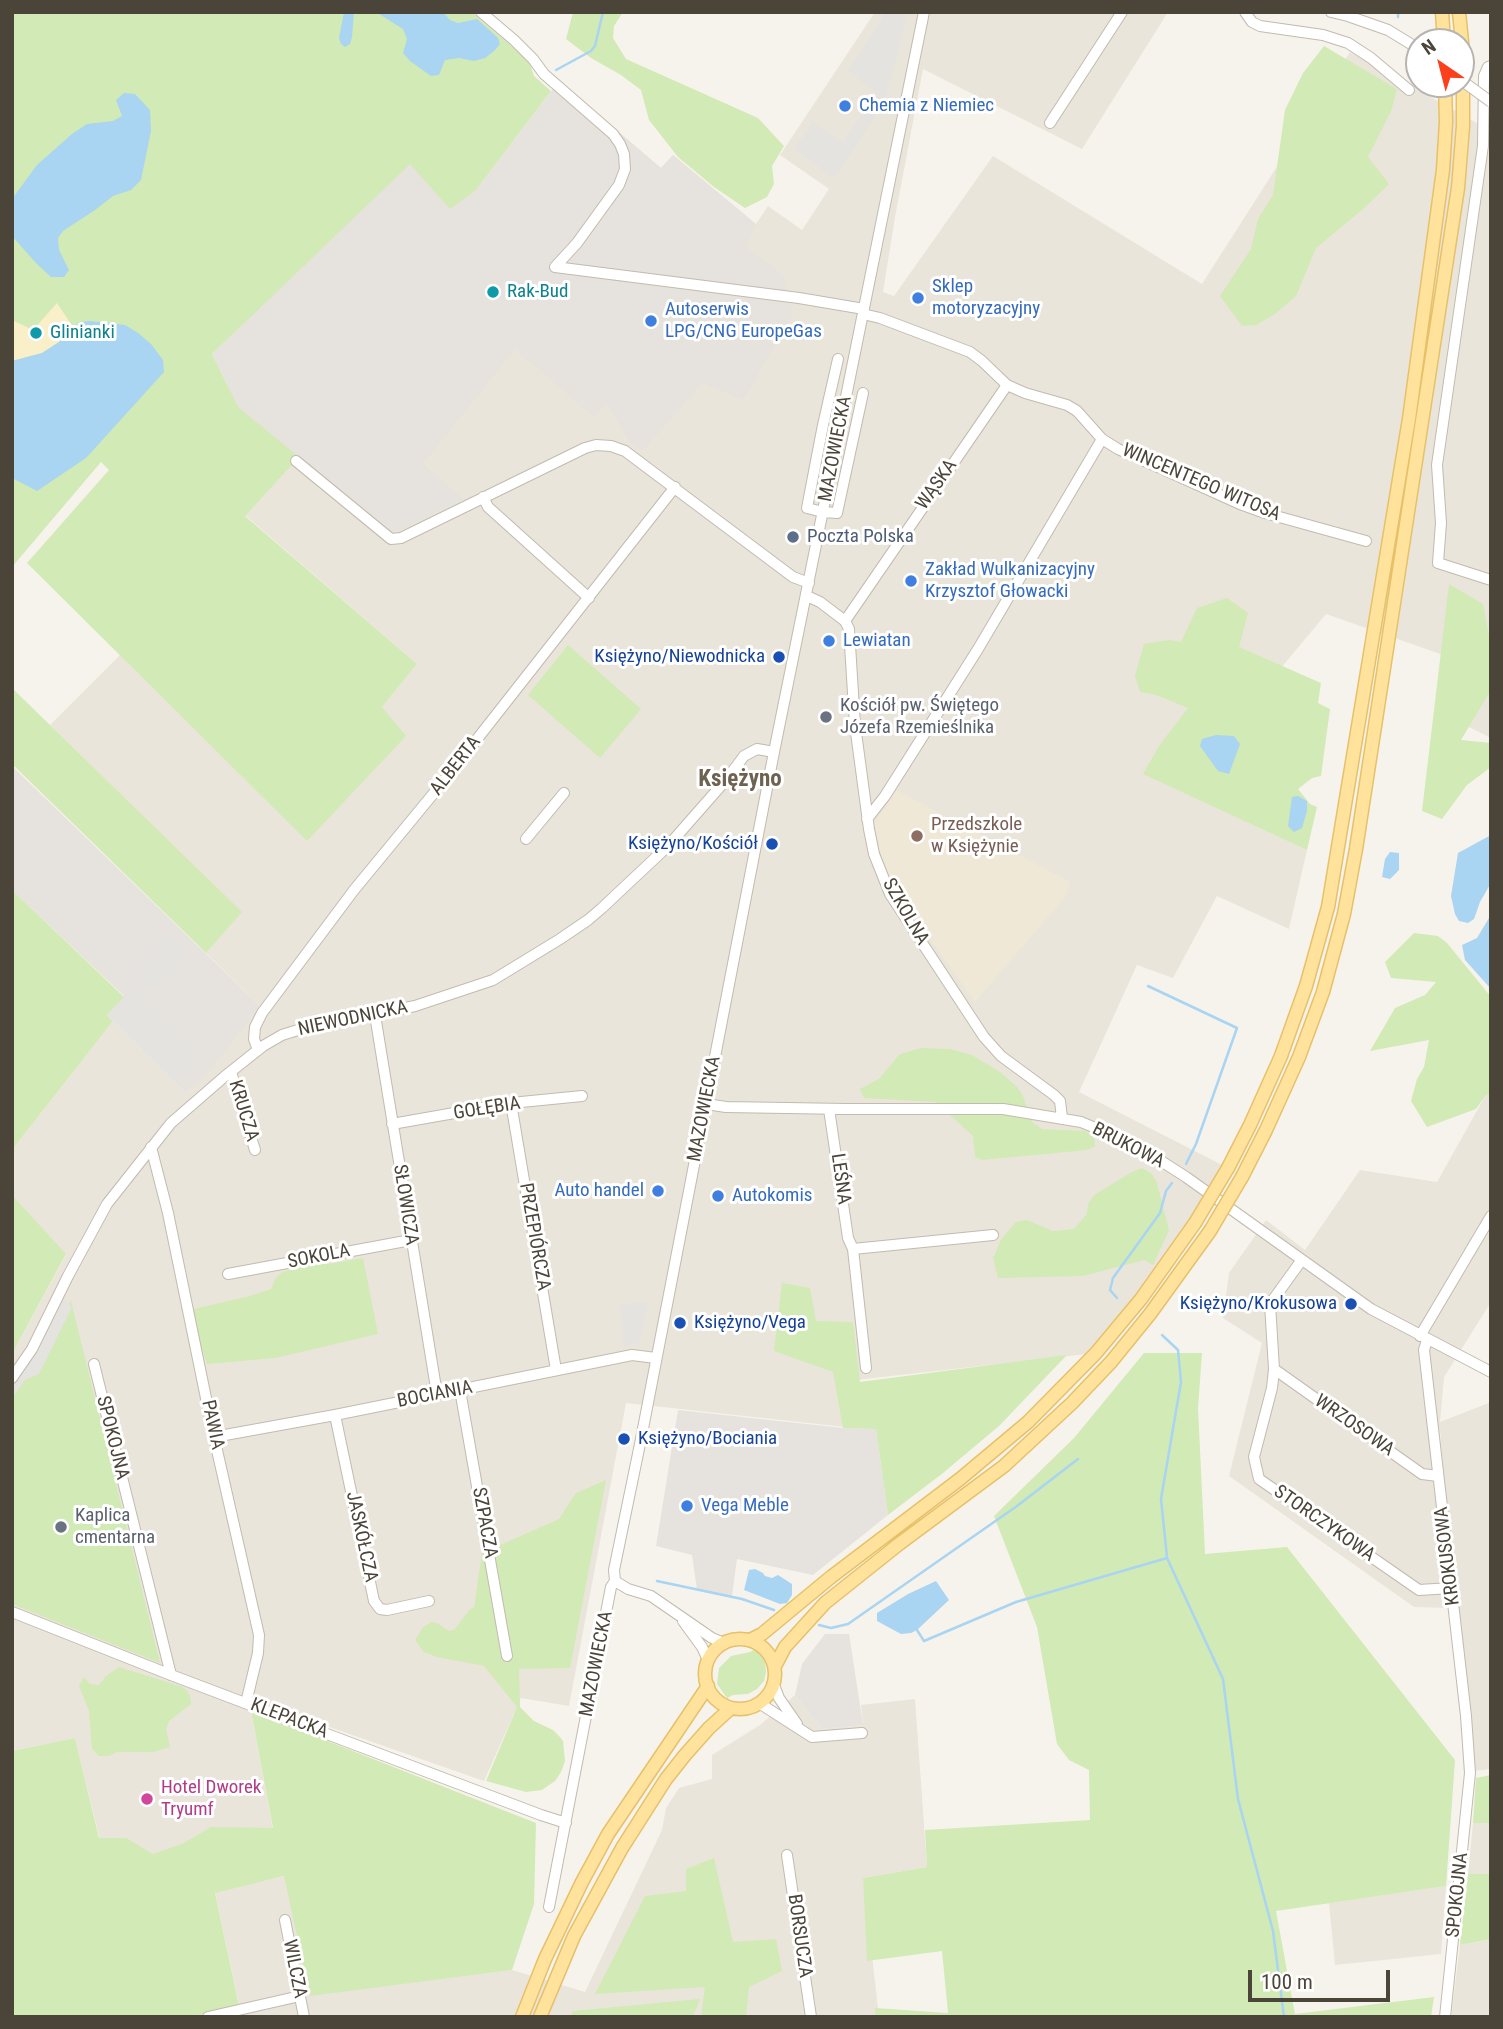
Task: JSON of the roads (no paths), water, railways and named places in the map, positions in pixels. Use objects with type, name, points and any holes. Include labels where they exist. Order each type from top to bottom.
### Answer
[{"type":"main road","points":[[775,1666],[763,1648],[750,1640],[737,1639],[724,1643],[708,1660],[708,1686],[717,1700],[731,1708],[746,1709],[760,1703],[774,1685],[775,1666],[785,1647],[825,1603],[1004,1466],[1072,1403],[1111,1362],[1150,1314],[1210,1231],[1266,1130],[1298,1057],[1323,992],[1344,914],[1356,849],[1458,188],[1463,127],[1463,52],[1459,12]]},
{"type":"main road","points":[[750,1640],[960,1479],[1028,1422],[1096,1353],[1141,1299],[1195,1223],[1250,1125],[1306,986],[1328,907],[1409,419],[1443,170],[1445,98]]},
{"type":"main road","points":[[522,2017],[545,1959],[608,1834],[708,1686]]},
{"type":"main road","points":[[540,2017],[574,1936],[622,1848],[666,1779],[705,1731],[731,1708]]},
{"type":"street","name":"WINCENTEGO WITOSA","points":[[481,12],[514,40],[544,74],[613,134],[624,154],[625,169],[619,185],[577,243],[555,267],[799,298],[863,312],[970,352],[1007,385],[1067,405],[1077,411],[1102,439],[1118,449],[1240,504],[1366,541]]},
{"type":"street","name":"MAZOWIECKA","points":[[549,1907],[611,1587],[615,1581],[614,1570],[774,752],[924,12]]},
{"type":"street","points":[[1050,123],[1122,12]]},
{"type":"street","points":[[1245,12],[1252,22],[1260,26],[1323,35],[1348,43],[1405,87]]},
{"type":"street","points":[[1331,12],[1388,30],[1405,40]]},
{"type":"street","points":[[1491,66],[1484,76],[1483,146],[1437,475],[1441,523],[1438,563],[1491,580]]},
{"type":"street","points":[[1475,90],[1491,102]]},
{"type":"street","points":[[838,359],[807,508],[838,513],[863,393]]},
{"type":"street","name":"WĄSKA","points":[[845,621],[1007,385]]},
{"type":"street","points":[[867,819],[885,796],[978,649],[1102,439]]},
{"type":"street","points":[[296,461],[391,539],[401,538],[585,448],[611,446],[625,451],[793,577],[810,583]]},
{"type":"street","name":"ALBERTA","points":[[258,1050],[254,1039],[255,1027],[262,1013],[354,890],[453,771],[675,487]]},
{"type":"street","points":[[483,497],[488,507],[589,598]]},
{"type":"street","points":[[807,596],[820,602],[845,621]]},
{"type":"street","name":"SZKOLNA","points":[[845,621],[851,638],[855,725],[867,819],[874,854],[890,894],[984,1037],[1001,1056],[1060,1101],[1062,1118]]},
{"type":"street","name":"NIEWODNICKA","points":[[12,1378],[32,1349],[107,1204],[171,1123],[230,1072],[282,1035],[415,1006],[484,984],[589,920],[645,869],[744,756],[757,749],[774,752]]},
{"type":"street","points":[[526,839],[565,793]]},
{"type":"street","name":"SŁOWICZA","points":[[375,1015],[437,1394]]},
{"type":"street","name":"KRUCZA","points":[[230,1072],[255,1150]]},
{"type":"street","name":"GOŁĘBIA","points":[[392,1124],[511,1103],[582,1096]]},
{"type":"street","name":"PRZEPIÓRCZA","points":[[511,1103],[556,1370]]},
{"type":"street","name":"BRUKOWA","points":[[706,1104],[726,1107],[829,1109],[1003,1109],[1081,1122],[1136,1145],[1186,1177],[1371,1309],[1491,1372]]},
{"type":"street","name":"LEŚNA","points":[[829,1109],[848,1238],[853,1249],[866,1368]]},
{"type":"street","name":"PAWIA","points":[[151,1147],[168,1213],[214,1437],[259,1635],[258,1653],[246,1703]]},
{"type":"street","points":[[1423,1338],[1491,1216]]},
{"type":"street","points":[[853,1249],[993,1235]]},
{"type":"street","name":"SOKOLA","points":[[228,1274],[411,1240]]},
{"type":"street","name":"STORCZYKOWA","points":[[1301,1261],[1270,1304],[1272,1388],[1254,1457],[1259,1479],[1419,1590],[1451,1588]]},
{"type":"street","name":"KROKUSOWA","points":[[1423,1338],[1466,1716],[1470,1773]]},
{"type":"street","name":"BOCIANIA","points":[[214,1437],[632,1355],[656,1358]]},
{"type":"street","name":"SPOKOJNA","points":[[94,1364],[171,1675]]},
{"type":"street","name":"WRZOSOWA","points":[[1273,1369],[1422,1474],[1438,1476]]},
{"type":"street","name":"SZPACZA","points":[[460,1390],[507,1656]]},
{"type":"street","name":"JASKÓŁCZA","points":[[335,1415],[374,1601],[380,1609],[387,1610],[429,1601]]},
{"type":"street","points":[[615,1581],[628,1589],[651,1595],[712,1638],[724,1643]]},
{"type":"street","name":"KLEPACKA","points":[[12,1612],[171,1675],[566,1823]]},
{"type":"street","points":[[678,1615],[702,1647],[708,1660]]},
{"type":"street","points":[[774,1685],[779,1698],[799,1728]]},
{"type":"street","points":[[760,1703],[812,1737],[862,1733]]},
{"type":"street","name":"SPOKOJNA","points":[[1446,2017],[1470,1773]]},
{"type":"street","name":"BORSUCZA","points":[[787,1855],[811,2017]]},
{"type":"street","name":"WILCZA","points":[[285,1920],[303,2017]]},
{"type":"street","points":[[208,2017],[300,1996]]},
{"type":"water","points":[[344,12],[354,12],[352,37],[350,44],[345,47],[339,38]]},
{"type":"water","points":[[376,12],[443,12],[450,20],[458,23],[477,19],[498,38],[500,44],[485,58],[474,61],[459,58],[445,60],[439,75],[431,76],[403,53],[407,39],[403,29]]},
{"type":"water","points":[[124,93],[135,94],[150,110],[151,131],[141,180],[131,190],[113,196],[63,231],[58,238],[59,250],[69,270],[64,277],[51,277],[12,236],[12,199],[37,165],[72,134],[87,124],[113,121],[122,116],[116,100]]},
{"type":"water","points":[[79,322],[125,325],[138,333],[163,360],[164,372],[86,458],[37,491],[12,478],[12,361],[42,353],[59,342]]},
{"type":"water","points":[[1216,735],[1234,736],[1240,744],[1229,774],[1218,771],[1200,746],[1202,739]]},
{"type":"water","points":[[1298,796],[1307,801],[1307,811],[1302,828],[1294,832],[1288,826],[1292,797]]},
{"type":"water","points":[[1491,835],[1491,883],[1474,919],[1468,923],[1459,921],[1451,896],[1458,853]]},
{"type":"water","points":[[1390,852],[1399,853],[1399,870],[1390,879],[1382,877],[1385,859]]},
{"type":"water","points":[[1489,918],[1491,989],[1465,960],[1462,945],[1477,938]]},
{"type":"water","points":[[755,1569],[772,1578],[778,1575],[792,1584],[792,1595],[787,1603],[780,1604],[744,1590],[749,1570]]},
{"type":"water","points":[[936,1581],[949,1600],[917,1630],[901,1634],[877,1621],[877,1613]]},
{"type":"waterway","points":[[556,70],[591,51],[595,46],[603,12]]},
{"type":"waterway","points":[[1398,12],[1398,17]]},
{"type":"waterway","points":[[1148,986],[1237,1028],[1196,1144],[1186,1164]]},
{"type":"waterway","points":[[1117,1298],[1110,1290],[1113,1278],[1160,1213],[1166,1191],[1172,1183]]},
{"type":"waterway","points":[[1162,1335],[1178,1350],[1181,1382],[1161,1499],[1167,1557]]},
{"type":"waterway","points":[[819,1625],[831,1628],[848,1624],[1017,1506],[1078,1459]]},
{"type":"waterway","points":[[917,1630],[924,1641],[1016,1602],[1167,1558],[1223,1679],[1238,1799],[1273,1931],[1284,2017]]},
{"type":"waterway","points":[[657,1581],[742,1599],[774,1610]]},
{"type":"place","name":"Chemia z Niemiec","points":[[845,106]]},
{"type":"place","name":"Rak-Bud","points":[[493,292]]},
{"type":"place","name":"Sklep motoryzacyjny","points":[[918,298]]},
{"type":"place","name":"Autoserwis LPG/CNG EuropeGas","points":[[651,321]]},
{"type":"place","name":"Glinianki","points":[[36,333]]},
{"type":"place","name":"Poczta Polska","points":[[793,537]]},
{"type":"place","name":"Zakład Wulkanizacyjny Krzysztof Głowacki","points":[[911,581]]},
{"type":"place","name":"Lewiatan","points":[[829,641]]},
{"type":"place","name":"Księżyno/Niewodnicka","points":[[779,657]]},
{"type":"place","name":"Kościół pw. Świętego Józefa Rzemieślnika","points":[[826,717]]},
{"type":"place","name":"Przedszkole w Księżynie","points":[[917,836]]},
{"type":"place","name":"Księżyno/Kościół","points":[[772,844]]},
{"type":"place","name":"Auto handel","points":[[658,1191]]},
{"type":"place","name":"Autokomis","points":[[718,1196]]},
{"type":"place","name":"Księżyno/Krokusowa","points":[[1351,1304]]},
{"type":"place","name":"Księżyno/Vega","points":[[680,1323]]},
{"type":"place","name":"Księżyno/Bociania","points":[[624,1439]]},
{"type":"place","name":"Vega Meble","points":[[687,1506]]},
{"type":"place","name":"Kaplica cmentarna","points":[[61,1527]]},
{"type":"place","name":"Hotel Dworek Tryumf","points":[[147,1799]]},
{"type":"district","name":"Księżyno","points":[[740,780]]}]
